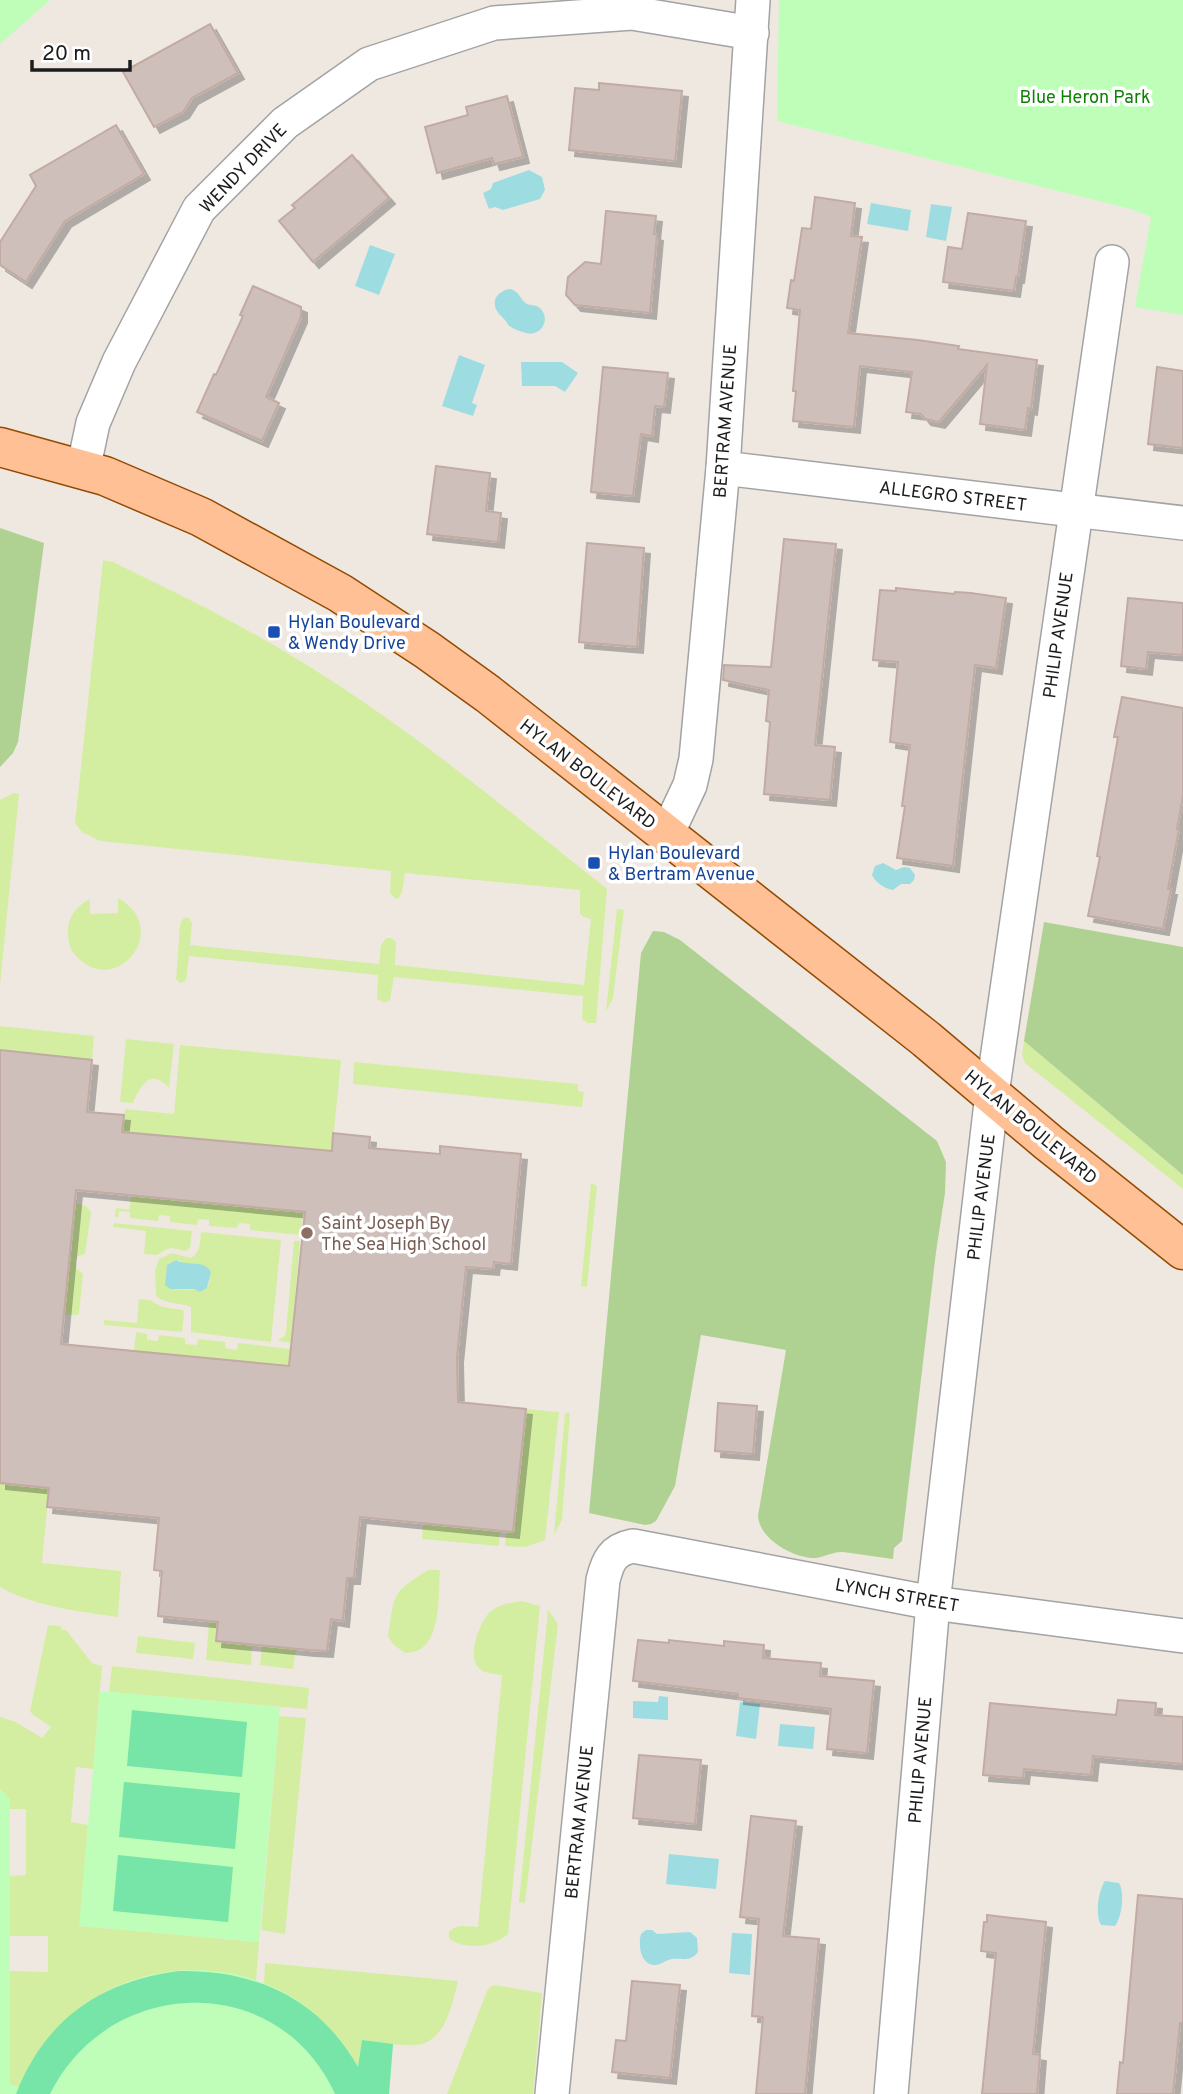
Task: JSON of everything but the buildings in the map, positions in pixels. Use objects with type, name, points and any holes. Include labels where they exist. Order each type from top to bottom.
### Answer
[{"type":"main road","name":"HYLAN BOULEVARD","points":[[0,447],[130,485],[201,517],[275,556],[361,607],[457,671],[905,1023],[1183,1250]]},
{"type":"street","name":"BERTRAM AVENUE","points":[[666,836],[694,771],[723,468],[753,0]]},
{"type":"street","name":"WENDY DRIVE","points":[[83,470],[93,423],[118,362],[199,209],[285,123],[369,64],[494,23],[632,13],[752,33]]},
{"type":"street","name":"PHILIP AVENUE","points":[[891,2094],[933,1603],[992,1094],[1112,262]]},
{"type":"street","name":"ALLEGRO STREET","points":[[723,468],[1183,523]]},
{"type":"street","name":"LYNCH STREET","points":[[615,1554],[622,1548],[634,1546],[933,1603],[1183,1636]]},
{"type":"street","name":"BERTRAM AVENUE","points":[[552,2094],[603,1580],[608,1564],[615,1554]]},
{"type":"green space","points":[[0,0],[50,0],[0,44]]},
{"type":"green space","name":"Blue Heron Park","points":[[779,0],[1183,0],[1183,315],[1135,307],[1151,217],[1131,209],[777,121]]},
{"type":"green space","points":[[0,528],[44,543],[18,742],[13,753],[0,767]]},
{"type":"green space","points":[[103,560],[113,562],[223,617],[329,679],[451,765],[607,889],[596,1023],[588,1023],[582,1019],[583,996],[394,977],[390,1000],[384,1003],[377,999],[378,975],[189,956],[186,980],[181,983],[176,980],[180,925],[184,918],[189,918],[192,923],[190,945],[379,964],[381,945],[386,938],[391,938],[396,942],[395,965],[584,985],[591,919],[580,914],[580,890],[405,873],[402,892],[396,899],[390,893],[391,871],[100,841],[82,832],[75,823]]},
{"type":"green space","points":[[14,793],[19,794],[0,985],[0,800]]},
{"type":"green space","points":[[118,898],[134,911],[140,926],[140,941],[133,954],[122,964],[108,969],[93,968],[78,958],[70,947],[68,928],[71,918],[81,905],[90,899],[90,914],[118,913]]},
{"type":"green space","points":[[617,909],[624,910],[613,998],[606,1011]]},
{"type":"green space","points":[[1044,922],[1183,947],[1183,1175],[1024,1041]]},
{"type":"green space","points":[[653,931],[664,932],[680,940],[937,1141],[946,1162],[945,1193],[902,1541],[894,1548],[893,1559],[843,1552],[815,1558],[803,1557],[785,1550],[764,1532],[758,1516],[786,1350],[701,1335],[675,1486],[656,1521],[645,1525],[589,1513],[641,953]]},
{"type":"green space","points":[[0,1026],[94,1036],[92,1060],[0,1050]]},
{"type":"green space","points":[[126,1039],[174,1044],[169,1088],[163,1082],[152,1079],[143,1085],[133,1103],[120,1102]]},
{"type":"green space","points":[[1024,1041],[1183,1175],[1183,1189],[1025,1063],[1022,1055]]},
{"type":"green space","points":[[180,1045],[341,1060],[332,1151],[122,1132],[125,1109],[174,1114]]},
{"type":"green space","points":[[354,1062],[578,1084],[578,1091],[584,1092],[582,1107],[353,1084]]},
{"type":"green space","points":[[591,1183],[597,1186],[587,1287],[581,1286]]},
{"type":"green space","points":[[131,1196],[303,1212],[301,1235],[250,1230],[250,1224],[239,1223],[237,1228],[209,1226],[209,1220],[198,1219],[197,1225],[170,1222],[170,1216],[159,1215],[158,1221],[130,1218],[130,1212],[119,1211],[118,1217],[115,1217],[116,1208],[129,1210]]},
{"type":"green space","points":[[74,1203],[86,1206],[91,1212],[85,1254],[78,1256],[75,1261],[77,1269],[83,1274],[77,1315],[64,1314]]},
{"type":"green space","points":[[114,1223],[192,1231],[190,1248],[186,1251],[167,1249],[157,1255],[144,1254],[146,1231],[113,1227]]},
{"type":"green space","points":[[201,1232],[281,1240],[271,1342],[191,1332],[191,1307],[164,1301],[156,1296],[155,1270],[159,1259],[172,1253],[191,1258],[198,1250]],"holes":[[[179,1260],[184,1264],[197,1266],[210,1280],[207,1288],[170,1289],[166,1281],[167,1265]]]},
{"type":"green space","points":[[294,1241],[300,1241],[291,1343],[277,1340],[284,1337],[286,1332]]},
{"type":"green space","points":[[139,1299],[183,1310],[182,1332],[104,1325],[104,1320],[137,1323]]},
{"type":"green space","points":[[136,1332],[147,1334],[147,1340],[158,1341],[159,1335],[185,1338],[185,1344],[197,1345],[198,1339],[225,1342],[225,1348],[237,1350],[238,1343],[290,1349],[289,1366],[134,1351]]},
{"type":"green space","points":[[526,1409],[559,1412],[545,1540],[525,1547],[505,1546],[506,1532],[513,1532]]},
{"type":"green space","points":[[565,1413],[570,1413],[562,1520],[554,1534]]},
{"type":"green space","points":[[0,1483],[49,1488],[42,1563],[121,1571],[118,1617],[42,1604],[0,1587]]},
{"type":"green space","points":[[423,1523],[500,1532],[499,1546],[422,1539]]},
{"type":"green space","points":[[428,1570],[440,1570],[436,1622],[426,1644],[417,1651],[405,1653],[388,1637],[394,1603],[400,1590]]},
{"type":"green space","points":[[522,1601],[540,1606],[508,1934],[495,1942],[479,1946],[463,1945],[449,1938],[449,1932],[459,1926],[478,1927],[502,1675],[480,1669],[476,1664],[474,1649],[478,1632],[493,1609]]},
{"type":"green space","points":[[548,1610],[558,1624],[525,1903],[519,1902]]},
{"type":"green space","points":[[209,1621],[218,1622],[216,1641],[252,1644],[251,1665],[206,1660]]},
{"type":"green space","points":[[48,1625],[60,1626],[62,1630],[66,1630],[92,1663],[102,1666],[93,1769],[76,1767],[71,1822],[88,1825],[80,1926],[259,1942],[256,1981],[220,1972],[184,1971],[149,1976],[116,1987],[86,2004],[59,2027],[36,2054],[19,2087],[10,2084],[10,1971],[48,1972],[48,1936],[10,1936],[10,1876],[26,1875],[26,1809],[10,1809],[10,1799],[0,1789],[0,1717],[16,1722],[42,1738],[51,1727],[30,1711]]},
{"type":"green space","points":[[138,1636],[195,1643],[193,1659],[136,1653]]},
{"type":"green space","points":[[262,1645],[296,1648],[293,1669],[260,1665]]},
{"type":"green space","points":[[112,1666],[309,1688],[307,1709],[109,1692]]},
{"type":"green space","points":[[100,1691],[280,1707],[259,1942],[79,1926]]},
{"type":"green space","points":[[132,1710],[247,1722],[242,1777],[127,1766]]},
{"type":"green space","points":[[279,1716],[306,1718],[285,1934],[261,1930]]},
{"type":"green space","points":[[124,1782],[240,1793],[235,1849],[119,1837]]},
{"type":"green space","points":[[0,1789],[10,1799],[10,2084],[19,2087],[48,2039],[87,2003],[133,1980],[183,1970],[233,1974],[281,1991],[324,2022],[358,2067],[362,2040],[393,2044],[389,2094],[0,2094]]},
{"type":"green space","points":[[118,1855],[233,1867],[228,1922],[113,1911]]},
{"type":"green space","points":[[265,1963],[458,1981],[449,2014],[435,2036],[423,2044],[415,2045],[362,2040],[358,2068],[340,2041],[318,2018],[293,1999],[264,1984]]},
{"type":"green space","points":[[179,1971],[234,1976],[283,1993],[305,2006],[324,2023],[358,2067],[362,2040],[393,2044],[389,2094],[335,2094],[309,2054],[275,2025],[236,2008],[194,2003],[151,2009],[112,2026],[77,2055],[50,2094],[16,2094],[43,2045],[79,2008],[125,1984]]},
{"type":"green space","points":[[495,1985],[542,1993],[533,2094],[447,2094],[487,1991]]},
{"type":"water","points":[[529,170],[542,177],[545,190],[540,199],[503,210],[495,207],[489,209],[483,193],[491,189],[493,183]]},
{"type":"water","points":[[871,203],[911,210],[908,231],[867,224]]},
{"type":"water","points":[[931,204],[952,207],[946,241],[926,237]]},
{"type":"water","points":[[370,245],[395,254],[379,295],[355,286]]},
{"type":"water","points":[[511,289],[517,292],[523,301],[541,309],[544,314],[544,323],[536,333],[514,329],[498,313],[495,299],[503,291]]},
{"type":"water","points":[[459,355],[485,365],[472,403],[477,405],[473,416],[442,406]]},
{"type":"water","points":[[521,362],[562,362],[578,373],[565,392],[555,386],[522,386]]},
{"type":"water","points":[[883,863],[896,870],[910,868],[915,875],[914,880],[893,890],[884,887],[872,875],[875,866]]},
{"type":"water","points":[[176,1260],[208,1268],[211,1272],[207,1288],[200,1292],[194,1289],[170,1289],[165,1285],[167,1265]]},
{"type":"water","points":[[659,1696],[668,1697],[668,1720],[633,1718],[633,1701],[658,1702]]},
{"type":"water","points":[[740,1702],[760,1704],[756,1739],[736,1736]]},
{"type":"water","points":[[780,1724],[815,1727],[813,1749],[778,1746]]},
{"type":"water","points":[[669,1854],[719,1859],[716,1889],[666,1884]]},
{"type":"water","points":[[1105,1881],[1119,1883],[1121,1887],[1122,1904],[1115,1926],[1101,1925],[1099,1921],[1098,1903]]},
{"type":"water","points":[[646,1930],[657,1934],[690,1932],[697,1938],[698,1952],[689,1958],[672,1959],[656,1965],[646,1962],[640,1943],[641,1934]]},
{"type":"water","points":[[732,1933],[752,1934],[750,1975],[729,1973]]},
{"type":"place","name":"Hylan Boulevard & Wendy Drive","points":[[274,632]]},
{"type":"place","name":"Hylan Boulevard & Bertram Avenue","points":[[594,863]]},
{"type":"place","name":"Saint Joseph By The Sea High School","points":[[307,1233]]}]
